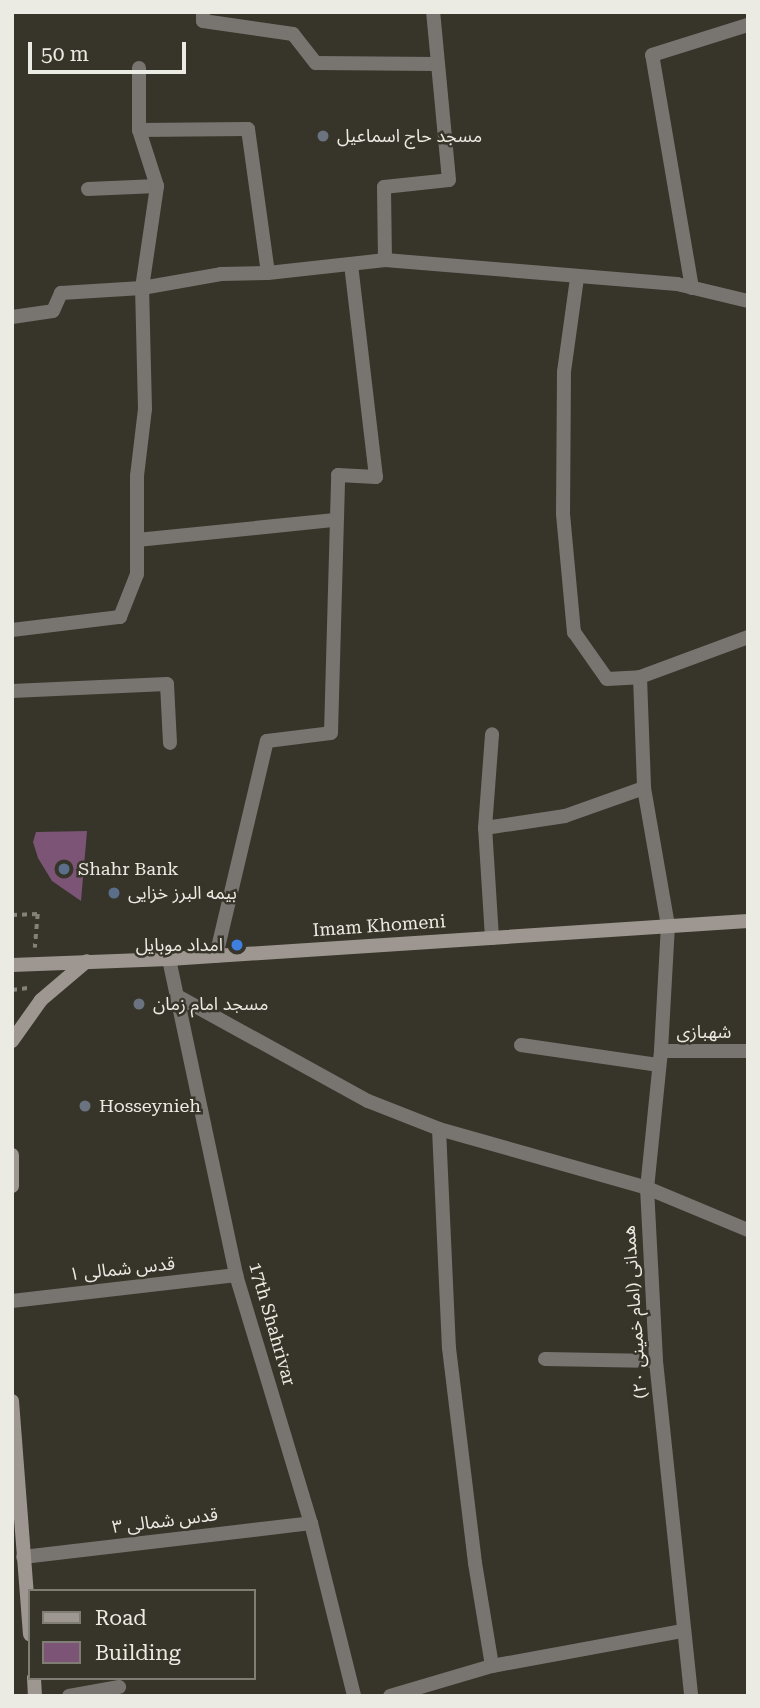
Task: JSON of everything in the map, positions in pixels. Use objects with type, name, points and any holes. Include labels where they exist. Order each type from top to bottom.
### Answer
[{"type":"main road","name":"Imam Khomeni","points":[[12,965],[169,959],[748,921]]},
{"type":"main road","points":[[12,1041],[47,992],[88,960]]},
{"type":"main road","points":[[12,1155],[12,1186]]},
{"type":"main road","points":[[12,1401],[28,1612]]},
{"type":"street","points":[[203,12],[203,21],[293,34],[316,63],[436,64]]},
{"type":"street","points":[[385,260],[384,187],[449,180],[433,12]]},
{"type":"street","points":[[692,288],[652,55],[748,25]]},
{"type":"street","points":[[12,629],[120,617],[136,574],[136,476],[145,409],[142,288],[157,186],[139,130],[139,68]]},
{"type":"street","points":[[139,130],[248,129],[268,273]]},
{"type":"street","points":[[88,189],[157,186]]},
{"type":"street","points":[[12,317],[53,311],[61,293],[142,288],[221,274],[268,273],[385,260],[457,264],[577,278],[677,284],[748,301]]},
{"type":"street","points":[[216,956],[267,741],[331,733],[338,475],[376,477],[351,264]]},
{"type":"street","points":[[577,278],[564,372],[563,514],[573,632],[607,679],[640,677],[748,637]]},
{"type":"street","points":[[137,540],[335,520]]},
{"type":"street","name":"همدانی (امام خمینی ۲۰)","points":[[640,677],[644,788],[668,925],[660,1058],[647,1188],[656,1361],[691,1696]]},
{"type":"street","points":[[12,691],[167,684],[170,743]]},
{"type":"street","points":[[492,734],[485,828],[492,938]]},
{"type":"street","points":[[485,828],[565,816],[644,788]]},
{"type":"street","name":"17th Shahrivar","points":[[169,959],[236,1275],[311,1523],[354,1696]]},
{"type":"street","points":[[177,996],[368,1101],[439,1129],[647,1188],[748,1230]]},
{"type":"street","name":"شهبازی","points":[[521,1045],[660,1058],[748,1051]]},
{"type":"street","points":[[439,1129],[449,1348],[492,1666]]},
{"type":"street","name":"قدس شمالی ۱","points":[[12,1301],[236,1275]]},
{"type":"street","points":[[545,1359],[656,1361]]},
{"type":"street","name":"۳ قدس شمالی","points":[[23,1557],[311,1523]]},
{"type":"street","points":[[390,1696],[492,1666],[683,1630]]},
{"type":"street","points":[[69,1696],[119,1687]]},
{"type":"building","name":"Shahr Bank","points":[[87,831],[81,901],[52,881],[38,858],[33,842],[36,832]]},
{"type":"place","name":"مسجد حاج اسماعیل","points":[[323,136]]},
{"type":"place","name":"Shahr Bank","points":[[64,869]]},
{"type":"place","name":"بیمه البرز خزایی","points":[[114,893]]},
{"type":"place","name":"امداد موبایل","points":[[237,945]]},
{"type":"place","name":"مسجد امام زمان","points":[[139,1004]]},
{"type":"place","name":"Hosseynieh","points":[[85,1106]]}]
